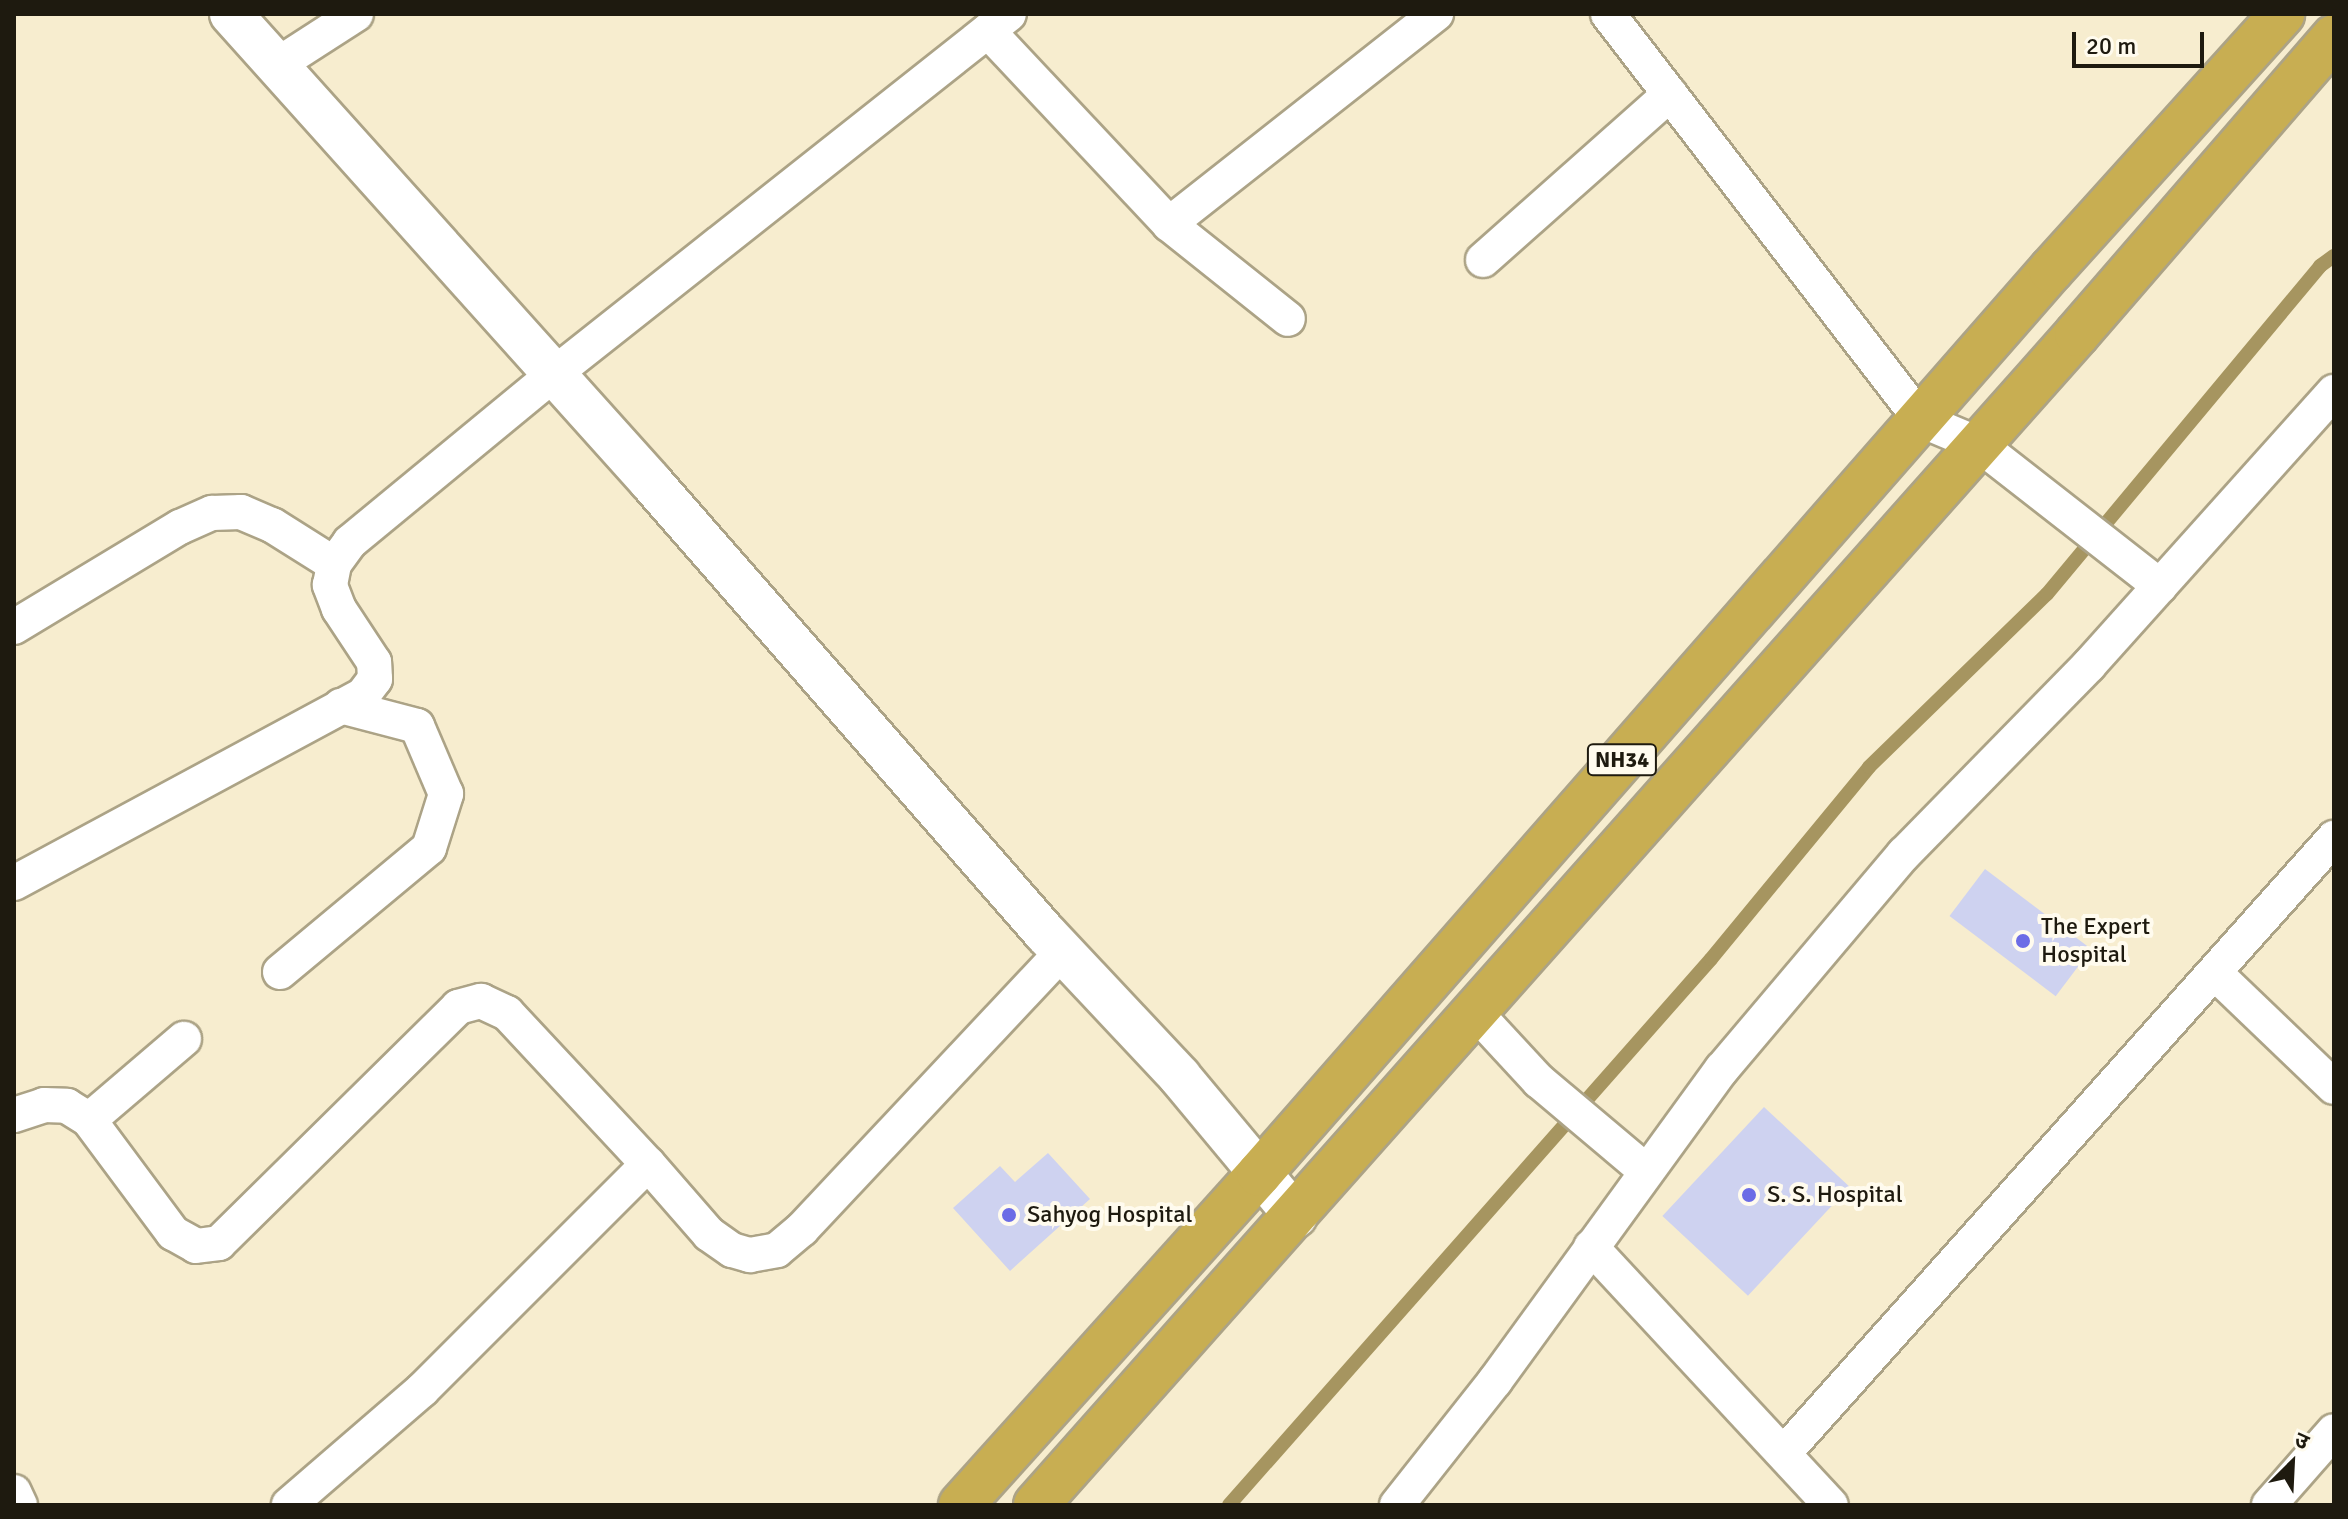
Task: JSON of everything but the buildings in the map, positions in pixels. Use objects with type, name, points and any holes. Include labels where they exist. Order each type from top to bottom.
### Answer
[{"type":"highway","name":"NH34","points":[[961,1505],[1259,1174],[2282,14]]},
{"type":"highway","name":"NH34","points":[[1036,1505],[1296,1216],[2334,37]]},
{"type":"street","points":[[231,14],[554,374],[1063,951],[1180,1077],[1296,1216]]},
{"type":"street","points":[[277,65],[356,14]]},
{"type":"street","points":[[1169,224],[1436,14]]},
{"type":"street","points":[[1608,14],[1921,420],[1978,444],[2056,501],[2160,586]]},
{"type":"street","points":[[14,883],[363,695],[375,679],[374,662],[339,609],[330,585],[334,564],[350,542],[554,374],[998,22],[1169,224],[1288,319]]},
{"type":"street","points":[[1483,260],[1670,94]]},
{"type":"street","points":[[1397,1505],[1495,1381],[1722,1069],[1904,854],[2089,665],[2334,392]]},
{"type":"street","points":[[14,627],[180,527],[212,513],[241,512],[334,564]]},
{"type":"street","points":[[280,972],[429,848],[446,794],[417,726],[341,706]]},
{"type":"street","points":[[1785,1452],[2216,974],[2334,838]]},
{"type":"street","points":[[14,1115],[44,1105],[67,1106],[89,1120],[173,1233],[196,1246],[219,1243],[458,1007],[481,1001],[507,1013],[709,1234],[732,1250],[750,1255],[777,1250],[802,1229],[1063,951]]},
{"type":"street","points":[[2216,974],[2334,1087]]},
{"type":"street","points":[[1475,1012],[1539,1081],[1646,1171]]},
{"type":"street","points":[[89,1120],[184,1039]]},
{"type":"street","points":[[289,1505],[422,1390],[648,1164]]},
{"type":"street","points":[[1591,1247],[1785,1452],[1831,1505]]},
{"type":"street","points":[[2269,1505],[2334,1431]]},
{"type":"street","points":[[14,1492],[20,1505]]},
{"type":"waterway","points":[[1229,1505],[1711,959],[1869,767],[2047,594],[2320,266],[2334,256]]},
{"type":"place","name":"The Expert Hospital","points":[[2023,941]]},
{"type":"place","name":"S. S. Hospital","points":[[1749,1195]]},
{"type":"place","name":"Sahyog Hospital","points":[[1009,1215]]}]
